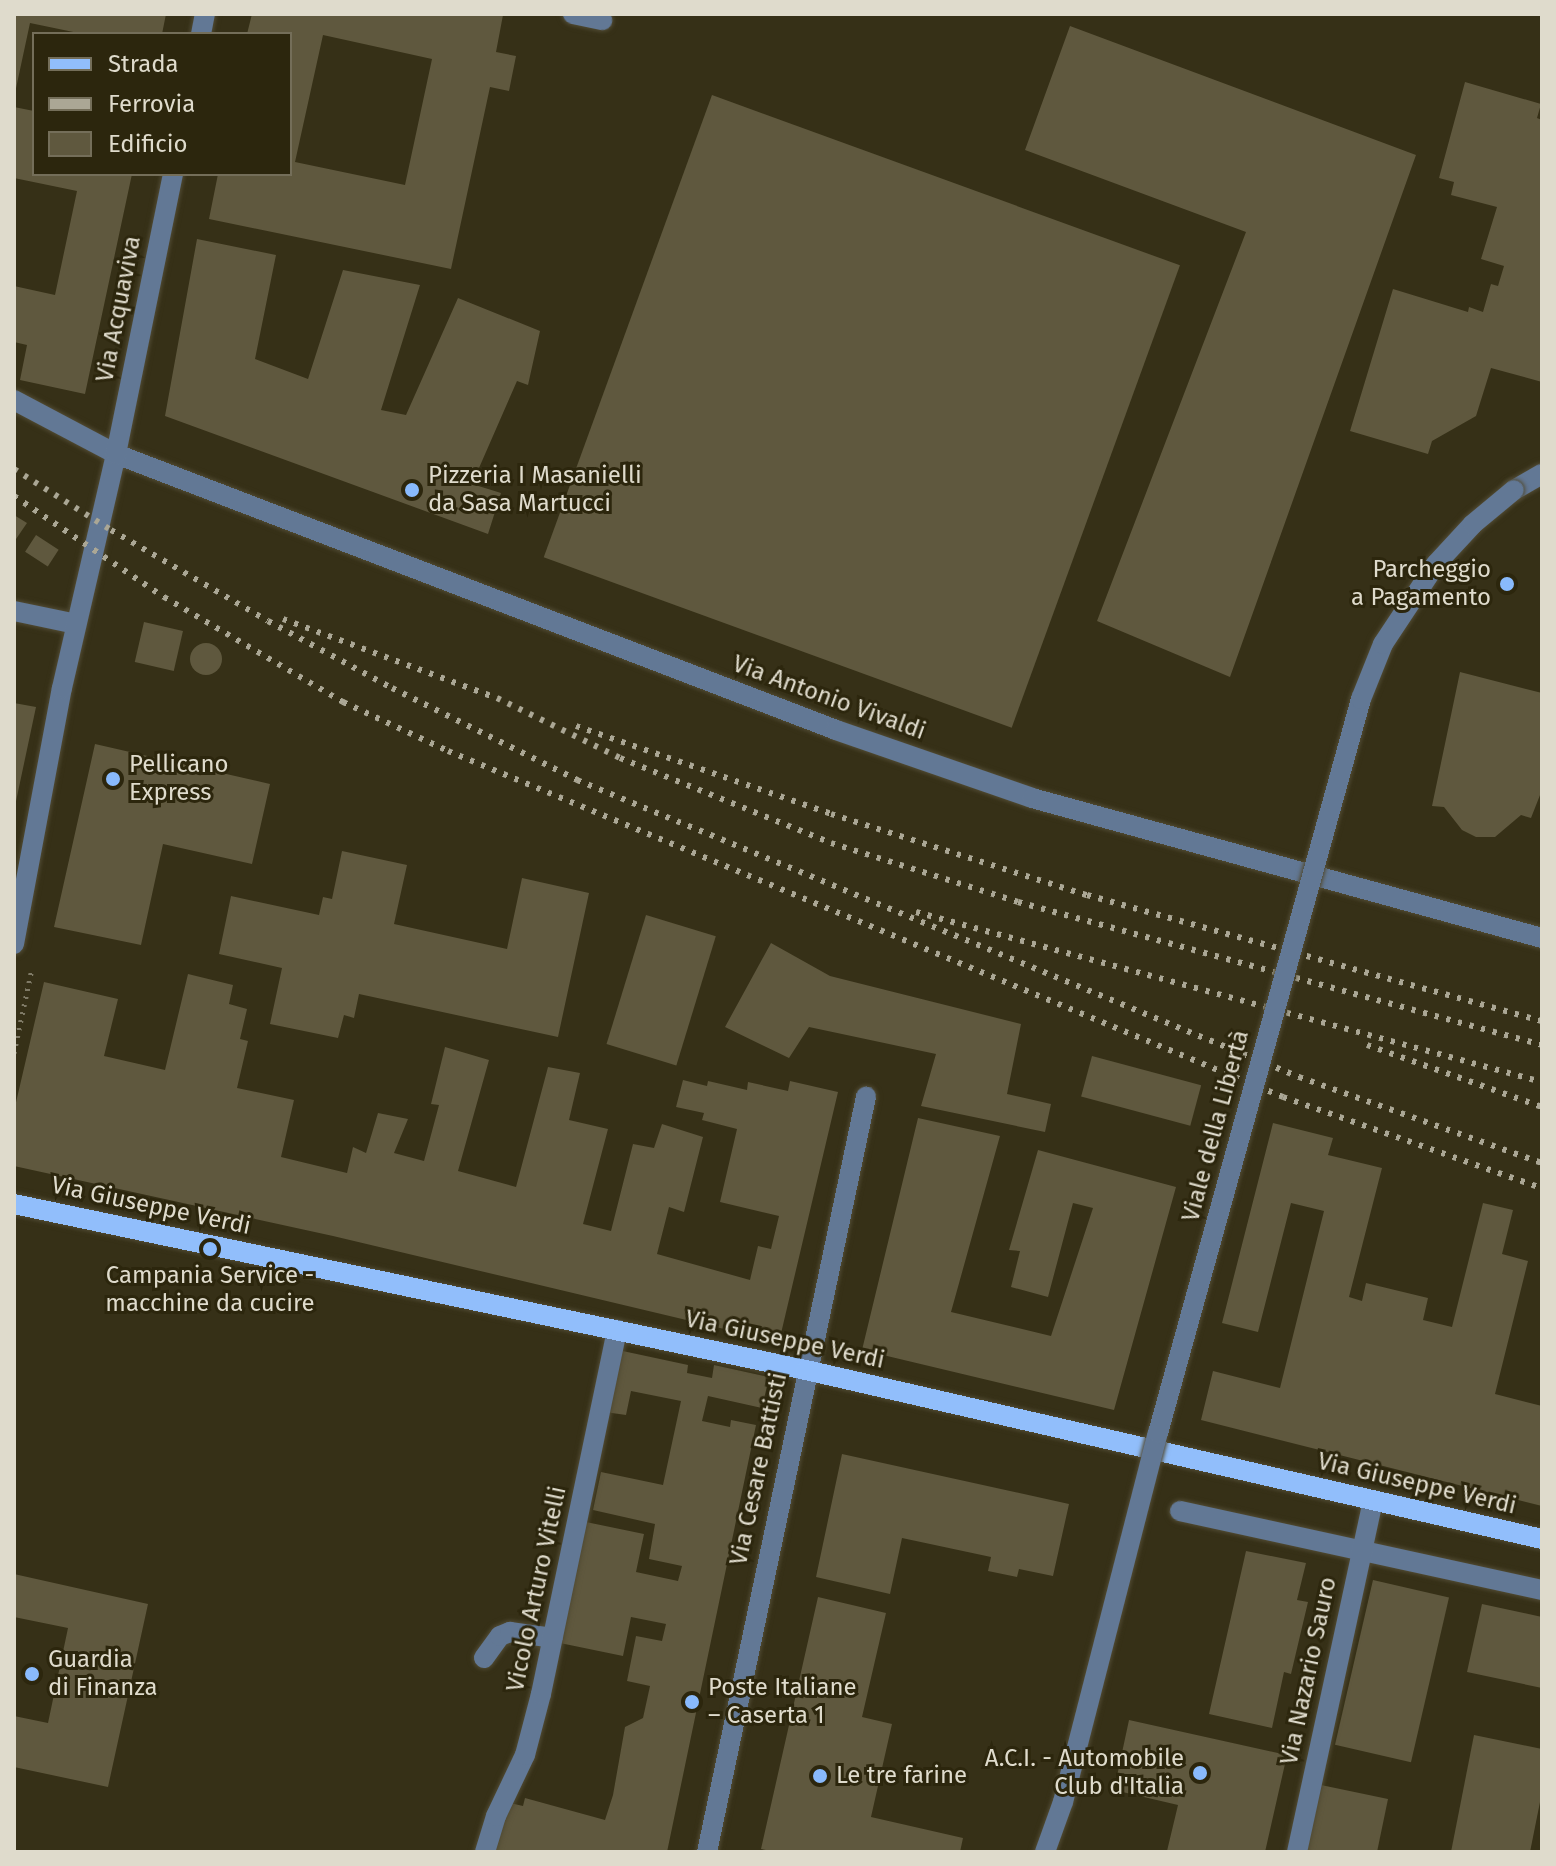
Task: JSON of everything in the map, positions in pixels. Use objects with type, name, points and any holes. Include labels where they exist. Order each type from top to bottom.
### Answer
[{"type":"main road","name":"Via Giuseppe Verdi","points":[[14,1204],[806,1370],[1542,1539]]},
{"type":"street","points":[[573,14],[602,20]]},
{"type":"street","name":"Via Acquaviva","points":[[14,944],[76,624],[116,454],[173,176]]},
{"type":"street","name":"Via Antonio Vivaldi","points":[[14,400],[116,454],[836,730],[1032,798],[1542,938]]},
{"type":"street","name":"Viale della Libertà","points":[[1045,1852],[1063,1802],[1158,1433],[1361,699],[1383,644],[1436,564],[1473,524],[1514,490],[1542,474]]},
{"type":"street","points":[[14,611],[76,624]]},
{"type":"street","name":"Via Cesare Battisti","points":[[707,1852],[806,1370],[866,1097]]},
{"type":"street","name":"Vicolo Arturo Vitelli","points":[[485,1852],[496,1816],[525,1755],[553,1638],[617,1330]]},
{"type":"street","name":"Via Nazario Sauro","points":[[1297,1852],[1373,1501]]},
{"type":"street","points":[[1180,1511],[1542,1590]]},
{"type":"street","points":[[484,1658],[500,1636],[510,1632],[553,1638]]},
{"type":"path","points":[[14,1053],[33,962]]},
{"type":"building","points":[[14,14],[166,14],[162,32],[73,32],[30,23],[15,93]]},
{"type":"building","points":[[252,14],[503,15],[496,52],[516,56],[509,91],[490,87],[451,269],[209,219],[218,176],[292,176],[292,32],[248,32]],"holes":[[[323,35],[432,59],[405,185],[295,162]]]},
{"type":"building","points":[[1070,26],[1416,155],[1230,677],[1097,621],[1246,232],[1025,150]]},
{"type":"building","points":[[1465,82],[1541,104],[1537,118],[1542,120],[1542,382],[1491,368],[1476,416],[1432,441],[1428,454],[1350,431],[1393,289],[1468,312],[1469,307],[1483,312],[1491,284],[1498,286],[1504,266],[1481,259],[1497,207],[1451,195],[1454,182],[1439,178]]},
{"type":"building","points":[[712,95],[1180,265],[1012,728],[544,557]]},
{"type":"building","points":[[14,107],[32,111],[32,176],[132,176],[85,394],[20,380],[27,345],[14,342],[14,286],[55,295],[77,191],[14,178]]},
{"type":"building","points":[[197,239],[276,255],[255,359],[308,379],[343,270],[420,285],[381,410],[406,415],[458,298],[540,331],[528,385],[517,381],[472,484],[501,493],[488,534],[165,416]]},
{"type":"building","points":[[14,515],[27,523],[14,542]]},
{"type":"building","points":[[36,535],[59,550],[48,566],[25,552]]},
{"type":"building","points":[[144,622],[183,631],[174,671],[135,662]]},
{"type":"building","points":[[206,643],[217,648],[222,659],[217,670],[206,675],[195,670],[190,659],[195,648]]},
{"type":"building","points":[[1460,672],[1542,693],[1542,790],[1531,818],[1521,815],[1495,837],[1476,837],[1462,830],[1444,807],[1432,806]]},
{"type":"building","points":[[14,703],[36,707],[15,806],[14,805]]},
{"type":"building","points":[[95,744],[270,784],[252,864],[163,844],[141,945],[54,927]]},
{"type":"building","points":[[342,851],[407,865],[394,924],[507,949],[522,878],[589,893],[558,1037],[359,994],[354,1018],[344,1015],[338,1038],[270,1024],[282,968],[219,954],[231,896],[319,915],[323,897],[332,899]]},
{"type":"building","points":[[646,915],[716,936],[676,1065],[607,1044]]},
{"type":"building","points":[[771,943],[830,976],[1021,1024],[1007,1094],[1051,1104],[1045,1132],[921,1106],[936,1054],[809,1027],[789,1058],[725,1027]]},
{"type":"building","points":[[188,974],[233,985],[229,1004],[247,1009],[240,1039],[248,1041],[237,1088],[294,1100],[281,1157],[347,1173],[353,1147],[366,1153],[378,1113],[408,1119],[394,1153],[424,1161],[439,1105],[431,1104],[445,1047],[489,1060],[458,1171],[516,1187],[548,1067],[580,1073],[569,1120],[608,1129],[583,1224],[611,1231],[633,1144],[654,1148],[662,1124],[703,1137],[684,1212],[669,1207],[657,1254],[750,1280],[758,1246],[771,1249],[779,1216],[720,1202],[737,1129],[702,1120],[704,1113],[676,1107],[683,1080],[707,1086],[708,1081],[747,1090],[748,1082],[788,1091],[790,1081],[838,1092],[779,1342],[333,1236],[14,1166],[14,1111],[44,982],[118,999],[104,1056],[165,1070]]},
{"type":"building","points":[[1092,1056],[1201,1085],[1190,1126],[1081,1097]]},
{"type":"building","points":[[918,1118],[1000,1136],[951,1312],[1051,1336],[1093,1208],[1073,1203],[1048,1297],[1011,1287],[1020,1251],[1009,1250],[1038,1150],[1176,1187],[1114,1410],[862,1350]]},
{"type":"building","points":[[1273,1123],[1333,1138],[1328,1155],[1382,1168],[1349,1297],[1362,1301],[1366,1283],[1428,1298],[1423,1320],[1452,1327],[1483,1203],[1513,1210],[1502,1254],[1528,1261],[1495,1394],[1542,1406],[1542,1506],[1201,1420],[1213,1371],[1280,1388],[1324,1211],[1291,1203],[1258,1332],[1222,1323]]},
{"type":"building","points":[[618,1350],[688,1365],[687,1373],[712,1378],[714,1365],[769,1377],[762,1408],[708,1396],[702,1421],[730,1427],[731,1420],[756,1425],[667,1852],[492,1852],[506,1802],[523,1806],[525,1798],[605,1820],[613,1795],[625,1727],[643,1718],[650,1686],[627,1681],[636,1636],[662,1641],[666,1624],[631,1617],[623,1656],[560,1643],[586,1522],[644,1534],[636,1572],[678,1581],[682,1566],[649,1559],[655,1524],[593,1510],[601,1472],[663,1485],[681,1401],[631,1391],[626,1415],[605,1412]]},
{"type":"building","points":[[842,1454],[1069,1504],[1053,1576],[1019,1569],[1017,1577],[988,1571],[991,1557],[902,1538],[890,1594],[816,1577]]},
{"type":"building","points":[[1246,1551],[1306,1563],[1297,1600],[1308,1602],[1291,1674],[1284,1672],[1272,1728],[1209,1714]]},
{"type":"building","points":[[14,1574],[148,1604],[108,1787],[14,1767],[14,1716],[48,1723],[68,1628],[14,1617]]},
{"type":"building","points":[[1373,1580],[1449,1598],[1411,1762],[1335,1745]]},
{"type":"building","points":[[818,1597],[886,1613],[862,1717],[892,1724],[871,1817],[963,1838],[960,1852],[776,1852],[761,1849]]},
{"type":"building","points":[[1482,1604],[1542,1617],[1542,1688],[1467,1672]]},
{"type":"building","name":"A.C.I. - Automobile Club d'Italia","points":[[1129,1720],[1287,1755],[1265,1852],[1167,1851],[1178,1805],[1114,1790]]},
{"type":"building","points":[[1474,1735],[1542,1749],[1542,1792],[1530,1852],[1451,1852]]},
{"type":"building","points":[[1321,1785],[1388,1799],[1377,1852],[1307,1852]]},
{"type":"railway","points":[[14,469],[111,530],[268,621],[392,688],[577,780],[1299,1077],[1542,1163]]},
{"type":"railway","points":[[14,496],[164,597],[343,702],[448,751],[1283,1097],[1542,1188]]},
{"type":"railway","points":[[283,619],[497,698],[620,758],[831,843],[1018,902],[1542,1045]]},
{"type":"railway","points":[[576,726],[831,814],[1087,895],[1542,1021]]},
{"type":"railway","points":[[916,912],[1542,1082]]},
{"type":"railway","points":[[1367,1045],[1542,1107]]},
{"type":"place","name":"Pizzeria I Masanielli da Sasa Martucci","points":[[412,490]]},
{"type":"place","name":"Parcheggio a Pagamento","points":[[1507,584]]},
{"type":"place","name":"Pellicano Express","points":[[113,779]]},
{"type":"place","name":"Campania Service - macchine da cucire","points":[[210,1249]]},
{"type":"place","name":"Guardia di Finanza","points":[[32,1674]]},
{"type":"place","name":"Poste Italiane – Caserta 1","points":[[692,1702]]},
{"type":"place","name":"A.C.I. - Automobile Club d'Italia","points":[[1200,1773]]},
{"type":"place","name":"Le tre farine","points":[[820,1776]]}]
